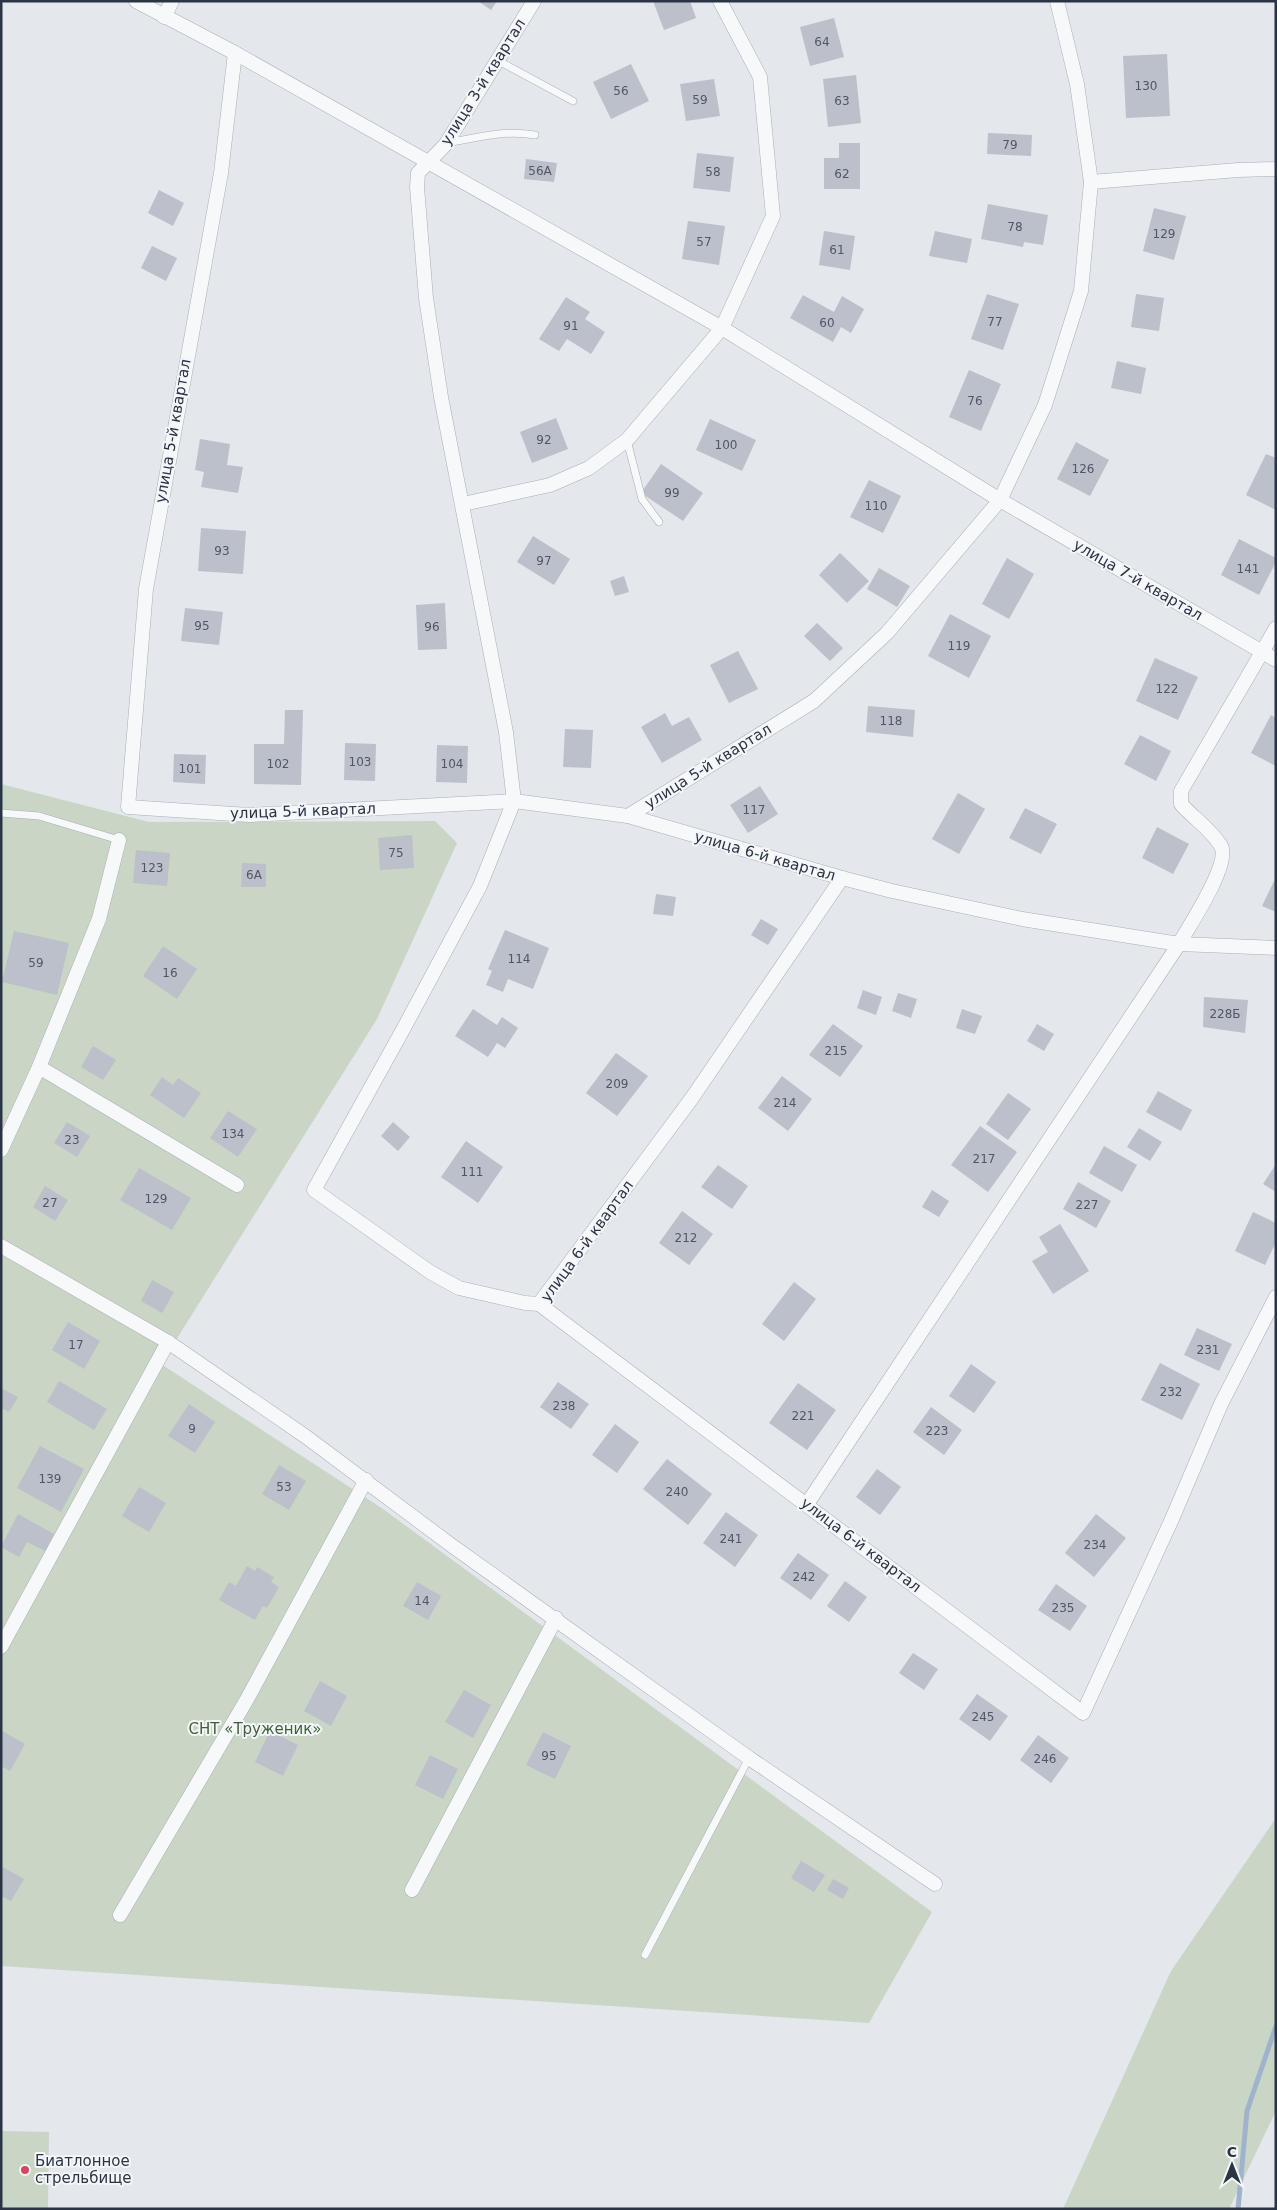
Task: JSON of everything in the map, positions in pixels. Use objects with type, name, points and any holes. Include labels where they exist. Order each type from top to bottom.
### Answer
[{"type":"street","name":"улица 7-й квартал","points":[[136,1],[236,53],[722,328],[1000,500],[1276,660]]},
{"type":"street","points":[[164,17],[172,1]]},
{"type":"street","name":"улица 3-й квартал","points":[[514,801],[506,732],[441,397],[426,298],[417,187],[418,173],[446,144],[534,1]]},
{"type":"street","points":[[463,504],[550,485],[589,468],[627,440],[722,328],[773,216],[760,76],[720,1]]},
{"type":"street","name":"улица 5-й квартал","points":[[236,53],[221,172],[146,589],[128,807],[249,816],[514,801],[628,816],[814,701],[887,633],[1000,500],[1045,405],[1082,291],[1091,182],[1077,84],[1057,1]]},
{"type":"street","points":[[1091,182],[1238,170],[1276,169]]},
{"type":"street","points":[[807,1504],[1179,944],[1215,880],[1222,863],[1222,848],[1208,829],[1181,804],[1181,791],[1276,628]]},
{"type":"street","points":[[514,801],[480,886],[314,1190],[430,1272],[459,1288],[525,1303],[539,1304]]},
{"type":"street","name":"улица 6-й квартал","points":[[628,816],[842,878],[692,1098],[539,1304],[1083,1713],[1172,1519],[1220,1404],[1276,1296]]},
{"type":"street","points":[[1,1150],[39,1067],[99,919],[119,840]]},
{"type":"street","points":[[842,878],[892,891],[1022,919],[1179,944],[1276,948]]},
{"type":"street","points":[[39,1067],[237,1185]]},
{"type":"street","points":[[1,1246],[168,1342],[366,1480],[451,1545],[556,1618],[749,1758],[935,1884]]},
{"type":"street","points":[[1,1647],[168,1342]]},
{"type":"street","points":[[120,1915],[246,1701],[366,1480]]},
{"type":"street","points":[[412,1890],[556,1618]]},
{"type":"lane","points":[[497,60],[573,101]]},
{"type":"lane","points":[[446,144],[485,135],[520,132],[535,135]]},
{"type":"lane","points":[[627,440],[642,499],[659,522]]},
{"type":"lane","points":[[1,813],[38,816],[119,840]]},
{"type":"lane","points":[[645,1955],[749,1758]]},
{"type":"green space","name":"СНТ «Труженик»","points":[[1,784],[149,822],[435,821],[457,843],[377,1019],[161,1364],[383,1509],[932,1912],[869,2023],[1,1966]]},
{"type":"green space","points":[[1276,1818],[1276,2111],[1229,2209],[1063,2209],[1171,1971]]},
{"type":"green space","name":"Биатлонное стрельбище","points":[[1,2131],[49,2132],[48,2209],[1,2209]]},
{"type":"building","points":[[478,1],[497,1],[491,10]]},
{"type":"building","points":[[653,1],[690,1],[696,18],[664,30]]},
{"type":"building","points":[[834,18],[844,57],[810,66],[800,27]]},
{"type":"building","points":[[1167,54],[1170,116],[1126,118],[1123,56]]},
{"type":"building","points":[[631,64],[649,101],[611,119],[593,82]]},
{"type":"building","points":[[856,75],[861,123],[828,127],[823,79]]},
{"type":"building","points":[[714,79],[720,116],[686,121],[680,84]]},
{"type":"building","points":[[988,133],[1032,135],[1031,156],[987,154]]},
{"type":"building","points":[[839,143],[860,143],[860,189],[824,189],[824,158],[839,158]]},
{"type":"building","points":[[697,153],[734,157],[730,192],[693,188]]},
{"type":"building","points":[[526,159],[557,163],[554,182],[524,179]]},
{"type":"building","points":[[159,190],[184,203],[173,226],[148,213]]},
{"type":"building","points":[[988,204],[1048,215],[1043,245],[1024,242],[1023,247],[981,239]]},
{"type":"building","points":[[1154,208],[1186,216],[1174,260],[1143,251]]},
{"type":"building","points":[[688,221],[725,226],[719,265],[682,259]]},
{"type":"building","points":[[824,231],[855,236],[850,270],[819,265]]},
{"type":"building","points":[[935,231],[972,239],[967,263],[929,256]]},
{"type":"building","points":[[152,246],[177,258],[166,281],[141,268]]},
{"type":"building","points":[[987,294],[1019,304],[1003,350],[971,339]]},
{"type":"building","points":[[1136,294],[1164,298],[1159,331],[1131,327]]},
{"type":"building","points":[[803,295],[834,312],[842,296],[864,309],[851,333],[841,327],[833,342],[790,318]]},
{"type":"building","points":[[566,297],[590,312],[585,319],[605,332],[591,354],[567,339],[559,351],[539,339]]},
{"type":"building","points":[[1117,361],[1146,368],[1141,394],[1111,388]]},
{"type":"building","points":[[969,370],[1001,384],[981,431],[949,417]]},
{"type":"building","points":[[556,418],[568,449],[532,463],[520,432]]},
{"type":"building","points":[[710,419],[756,440],[742,471],[696,450]]},
{"type":"building","points":[[200,439],[230,444],[227,465],[243,467],[238,493],[201,487],[204,472],[195,470]]},
{"type":"building","points":[[1076,442],[1109,460],[1090,496],[1057,479]]},
{"type":"building","points":[[1266,454],[1276,458],[1276,510],[1246,495]]},
{"type":"building","points":[[661,464],[703,493],[683,521],[641,493]]},
{"type":"building","points":[[869,480],[901,496],[883,533],[850,517]]},
{"type":"building","points":[[201,528],[246,531],[243,574],[198,571]]},
{"type":"building","points":[[533,536],[570,559],[554,585],[517,562]]},
{"type":"building","points":[[1239,539],[1276,558],[1276,562],[1259,595],[1221,575]]},
{"type":"building","points":[[840,553],[869,581],[847,603],[819,575]]},
{"type":"building","points":[[1007,558],[1034,574],[1009,619],[982,604]]},
{"type":"building","points":[[879,568],[910,586],[897,607],[867,589]]},
{"type":"building","points":[[624,576],[629,592],[615,596],[610,581]]},
{"type":"building","points":[[445,603],[447,649],[418,650],[416,605]]},
{"type":"building","points":[[185,608],[223,612],[219,645],[181,641]]},
{"type":"building","points":[[950,614],[991,636],[969,678],[928,656]]},
{"type":"building","points":[[817,623],[843,648],[830,661],[804,636]]},
{"type":"building","points":[[738,651],[758,689],[729,703],[710,665]]},
{"type":"building","points":[[1155,658],[1198,677],[1178,720],[1136,701]]},
{"type":"building","points":[[868,706],[915,710],[913,737],[866,732]]},
{"type":"building","points":[[285,710],[303,710],[301,785],[254,784],[254,744],[284,744]]},
{"type":"building","points":[[665,713],[672,726],[689,717],[702,740],[662,763],[641,727]]},
{"type":"building","points":[[1271,715],[1276,718],[1276,766],[1251,753]]},
{"type":"building","points":[[565,729],[593,730],[591,768],[563,767]]},
{"type":"building","points":[[1140,735],[1171,751],[1156,781],[1124,764]]},
{"type":"building","points":[[345,743],[376,744],[375,781],[344,780]]},
{"type":"building","points":[[437,745],[468,746],[467,783],[436,782]]},
{"type":"building","points":[[174,754],[206,755],[205,784],[173,782]]},
{"type":"building","points":[[760,786],[778,814],[748,833],[730,805]]},
{"type":"building","points":[[958,793],[985,809],[959,854],[932,839]]},
{"type":"building","points":[[1025,808],[1057,824],[1041,854],[1009,838]]},
{"type":"building","points":[[1157,827],[1189,844],[1173,874],[1142,858]]},
{"type":"building","points":[[412,835],[414,868],[380,870],[378,838]]},
{"type":"building","points":[[136,850],[170,853],[167,886],[133,883]]},
{"type":"building","points":[[242,863],[266,864],[266,887],[241,887]]},
{"type":"building","points":[[1276,877],[1276,912],[1262,906]]},
{"type":"building","points":[[656,894],[676,897],[673,916],[653,914]]},
{"type":"building","points":[[761,919],[778,929],[768,945],[751,935]]},
{"type":"building","points":[[505,930],[549,948],[533,989],[508,979],[503,992],[486,985],[492,971],[488,969]]},
{"type":"building","points":[[14,931],[69,943],[57,995],[2,982]]},
{"type":"building","points":[[163,946],[197,969],[177,999],[143,976]]},
{"type":"building","points":[[863,990],[882,997],[876,1015],[857,1008]]},
{"type":"building","points":[[898,993],[917,999],[911,1018],[892,1011]]},
{"type":"building","points":[[1204,997],[1248,1000],[1245,1033],[1203,1027]]},
{"type":"building","points":[[473,1009],[497,1025],[502,1017],[518,1028],[505,1048],[497,1043],[488,1057],[455,1036]]},
{"type":"building","points":[[962,1009],[982,1016],[975,1034],[956,1028]]},
{"type":"building","points":[[833,1024],[863,1046],[840,1077],[809,1055]]},
{"type":"building","points":[[1037,1024],[1054,1034],[1044,1051],[1027,1041]]},
{"type":"building","points":[[93,1046],[116,1060],[103,1080],[81,1067]]},
{"type":"building","points":[[616,1053],[648,1076],[617,1116],[586,1093]]},
{"type":"building","points":[[782,1076],[812,1099],[788,1131],[758,1108]]},
{"type":"building","points":[[162,1077],[173,1085],[178,1078],[201,1093],[184,1118],[150,1095]]},
{"type":"building","points":[[1158,1091],[1192,1110],[1181,1131],[1146,1112]]},
{"type":"building","points":[[1008,1093],[1031,1109],[1008,1140],[986,1124]]},
{"type":"building","points":[[228,1111],[257,1129],[238,1157],[210,1138]]},
{"type":"building","points":[[67,1122],[90,1136],[77,1157],[54,1143]]},
{"type":"building","points":[[393,1122],[410,1137],[398,1151],[381,1136]]},
{"type":"building","points":[[980,1126],[1017,1152],[988,1192],[951,1165]]},
{"type":"building","points":[[1139,1128],[1162,1142],[1150,1161],[1127,1147]]},
{"type":"building","points":[[466,1141],[503,1167],[478,1203],[441,1177]]},
{"type":"building","points":[[1104,1146],[1137,1165],[1122,1192],[1089,1173]]},
{"type":"building","points":[[1276,1164],[1276,1192],[1263,1184]]},
{"type":"building","points":[[718,1165],[748,1186],[732,1209],[701,1187]]},
{"type":"building","points":[[139,1168],[191,1198],[172,1230],[120,1200]]},
{"type":"building","points":[[1078,1182],[1111,1201],[1096,1228],[1063,1209]]},
{"type":"building","points":[[45,1186],[68,1200],[55,1221],[33,1207]]},
{"type":"building","points":[[932,1190],[949,1201],[939,1217],[922,1207]]},
{"type":"building","points":[[682,1211],[713,1234],[689,1265],[659,1243]]},
{"type":"building","points":[[1253,1212],[1276,1223],[1276,1242],[1265,1265],[1235,1251]]},
{"type":"building","points":[[1060,1224],[1089,1271],[1053,1294],[1032,1261],[1048,1252],[1039,1237]]},
{"type":"building","points":[[152,1280],[174,1292],[162,1313],[141,1301]]},
{"type":"building","points":[[794,1282],[816,1299],[784,1341],[762,1324]]},
{"type":"building","points":[[68,1322],[100,1341],[84,1369],[52,1350]]},
{"type":"building","points":[[1197,1328],[1232,1344],[1219,1371],[1184,1355]]},
{"type":"building","points":[[1160,1363],[1200,1384],[1182,1420],[1141,1400]]},
{"type":"building","points":[[971,1364],[996,1382],[974,1413],[949,1396]]},
{"type":"building","points":[[59,1381],[107,1409],[94,1430],[47,1402]]},
{"type":"building","points":[[558,1382],[589,1404],[571,1429],[540,1407]]},
{"type":"building","points":[[798,1383],[836,1410],[807,1450],[769,1423]]},
{"type":"building","points":[[1,1388],[18,1397],[9,1412],[1,1408]]},
{"type":"building","points":[[189,1404],[215,1422],[195,1453],[168,1436]]},
{"type":"building","points":[[931,1407],[962,1430],[944,1455],[913,1432]]},
{"type":"building","points":[[615,1424],[639,1442],[617,1473],[592,1455]]},
{"type":"building","points":[[40,1446],[84,1469],[61,1512],[17,1488]]},
{"type":"building","points":[[667,1459],[712,1494],[688,1525],[643,1489]]},
{"type":"building","points":[[279,1465],[306,1481],[289,1510],[262,1494]]},
{"type":"building","points":[[877,1469],[901,1487],[880,1515],[856,1497]]},
{"type":"building","points":[[139,1487],[166,1503],[149,1532],[122,1516]]},
{"type":"building","points":[[726,1512],[758,1535],[735,1567],[703,1543]]},
{"type":"building","points":[[18,1514],[54,1534],[45,1551],[27,1542],[19,1557],[1,1547]]},
{"type":"building","points":[[1096,1514],[1126,1538],[1094,1577],[1065,1553]]},
{"type":"building","points":[[798,1553],[829,1575],[811,1600],[780,1578]]},
{"type":"building","points":[[247,1566],[255,1571],[257,1567],[274,1577],[271,1582],[279,1587],[267,1608],[263,1606],[255,1620],[219,1600],[229,1582],[236,1586]]},
{"type":"building","points":[[845,1581],[867,1597],[849,1622],[827,1606]]},
{"type":"building","points":[[417,1582],[441,1596],[428,1620],[403,1606]]},
{"type":"building","points":[[1056,1584],[1087,1606],[1070,1631],[1038,1610]]},
{"type":"building","points":[[913,1653],[938,1669],[924,1690],[899,1673]]},
{"type":"building","points":[[320,1681],[347,1696],[331,1726],[304,1711]]},
{"type":"building","points":[[464,1690],[491,1705],[473,1738],[445,1722]]},
{"type":"building","points":[[977,1694],[1008,1716],[990,1741],[959,1719]]},
{"type":"building","points":[[2,1731],[25,1744],[10,1771],[1,1766]]},
{"type":"building","points":[[270,1731],[298,1745],[283,1776],[255,1762]]},
{"type":"building","points":[[543,1732],[571,1746],[555,1779],[526,1765]]},
{"type":"building","points":[[1038,1735],[1069,1758],[1051,1783],[1020,1760]]},
{"type":"building","points":[[430,1755],[458,1769],[443,1799],[415,1785]]},
{"type":"building","points":[[801,1861],[825,1875],[814,1892],[791,1878]]},
{"type":"building","points":[[1,1866],[24,1879],[11,1901],[1,1896]]},
{"type":"building","points":[[833,1879],[849,1888],[843,1899],[827,1890]]},
{"type":"waterway","points":[[1238,2209],[1247,2111],[1276,2026]]},
{"type":"place","name":"Биатлонное стрельбище","points":[[25,2170]]}]
